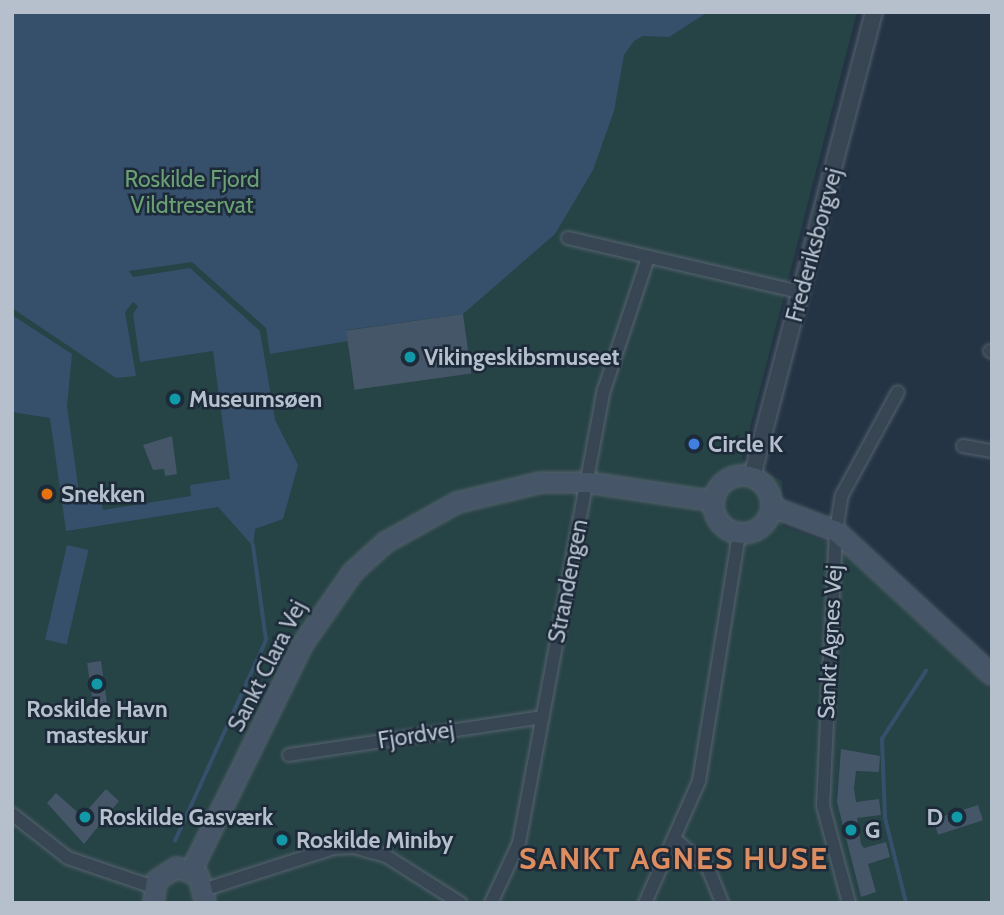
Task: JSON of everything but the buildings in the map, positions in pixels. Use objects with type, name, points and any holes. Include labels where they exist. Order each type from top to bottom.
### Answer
[{"type":"main road","points":[[752,477],[767,488],[771,506],[757,529],[739,533],[717,518],[714,500],[727,480],[752,477]]},
{"type":"main road","name":"Sankt Clara Vej","points":[[191,870],[302,643],[352,572],[384,542],[457,502],[540,482],[587,482],[714,500]]},
{"type":"main road","points":[[771,506],[836,531],[991,674]]},
{"type":"main road","points":[[153,895],[168,869],[191,870],[205,896]]},
{"type":"street","name":"Frederiksborgvej","points":[[752,477],[874,12]]},
{"type":"street","points":[[568,238],[800,292]]},
{"type":"street","name":"Strandengen","points":[[491,903],[519,843],[604,390],[648,258]]},
{"type":"street","name":"Sankt Agnes Vej","points":[[849,903],[823,806],[836,531],[842,495],[898,392]]},
{"type":"street","points":[[963,446],[992,451]]},
{"type":"street","points":[[645,903],[675,839],[705,758],[739,533]]},
{"type":"street","name":"Fjordvej","points":[[289,755],[542,717]]},
{"type":"street","points":[[12,814],[68,858],[153,895]]},
{"type":"street","points":[[675,839],[708,868],[722,903]]},
{"type":"street","points":[[205,896],[334,849],[354,847],[386,856],[460,903]]},
{"type":"green space","points":[[12,12],[857,12],[742,459],[782,481],[783,526],[836,545],[992,690],[992,903],[12,903]]},
{"type":"water","name":"Roskilde Fjord Vildtreservat","points":[[12,12],[708,12],[669,37],[643,36],[634,41],[624,55],[614,111],[593,170],[555,234],[463,314],[346,330],[348,341],[270,354],[266,328],[192,262],[129,271],[133,277],[190,268],[260,331],[275,420],[298,465],[283,519],[255,529],[253,546],[218,507],[66,531],[50,418],[12,412],[12,315],[72,354],[67,406],[80,500],[101,498],[103,510],[191,496],[190,485],[230,479],[213,351],[140,362],[133,314],[138,306],[133,302],[125,312],[136,376],[116,378],[12,308]]},
{"type":"water","points":[[67,545],[88,550],[67,644],[45,640]]},
{"type":"waterway","points":[[175,841],[266,640],[253,546]]},
{"type":"waterway","points":[[906,903],[885,818],[882,739],[926,671]]},
{"type":"place","name":"Vikingeskibsmuseet","points":[[410,357]]},
{"type":"place","name":"Museumsøen","points":[[175,399]]},
{"type":"place","name":"Circle K","points":[[694,444]]},
{"type":"place","name":"Snekken","points":[[47,494]]},
{"type":"place","name":"Roskilde Havn masteskur","points":[[97,684]]},
{"type":"place","name":"Roskilde Gasværk","points":[[85,817]]},
{"type":"place","name":"D","points":[[957,817]]},
{"type":"place","name":"G","points":[[851,830]]},
{"type":"place","name":"Roskilde Miniby","points":[[282,840]]},
{"type":"district","name":"SANKT AGNES HUSE","points":[[674,859]]}]
